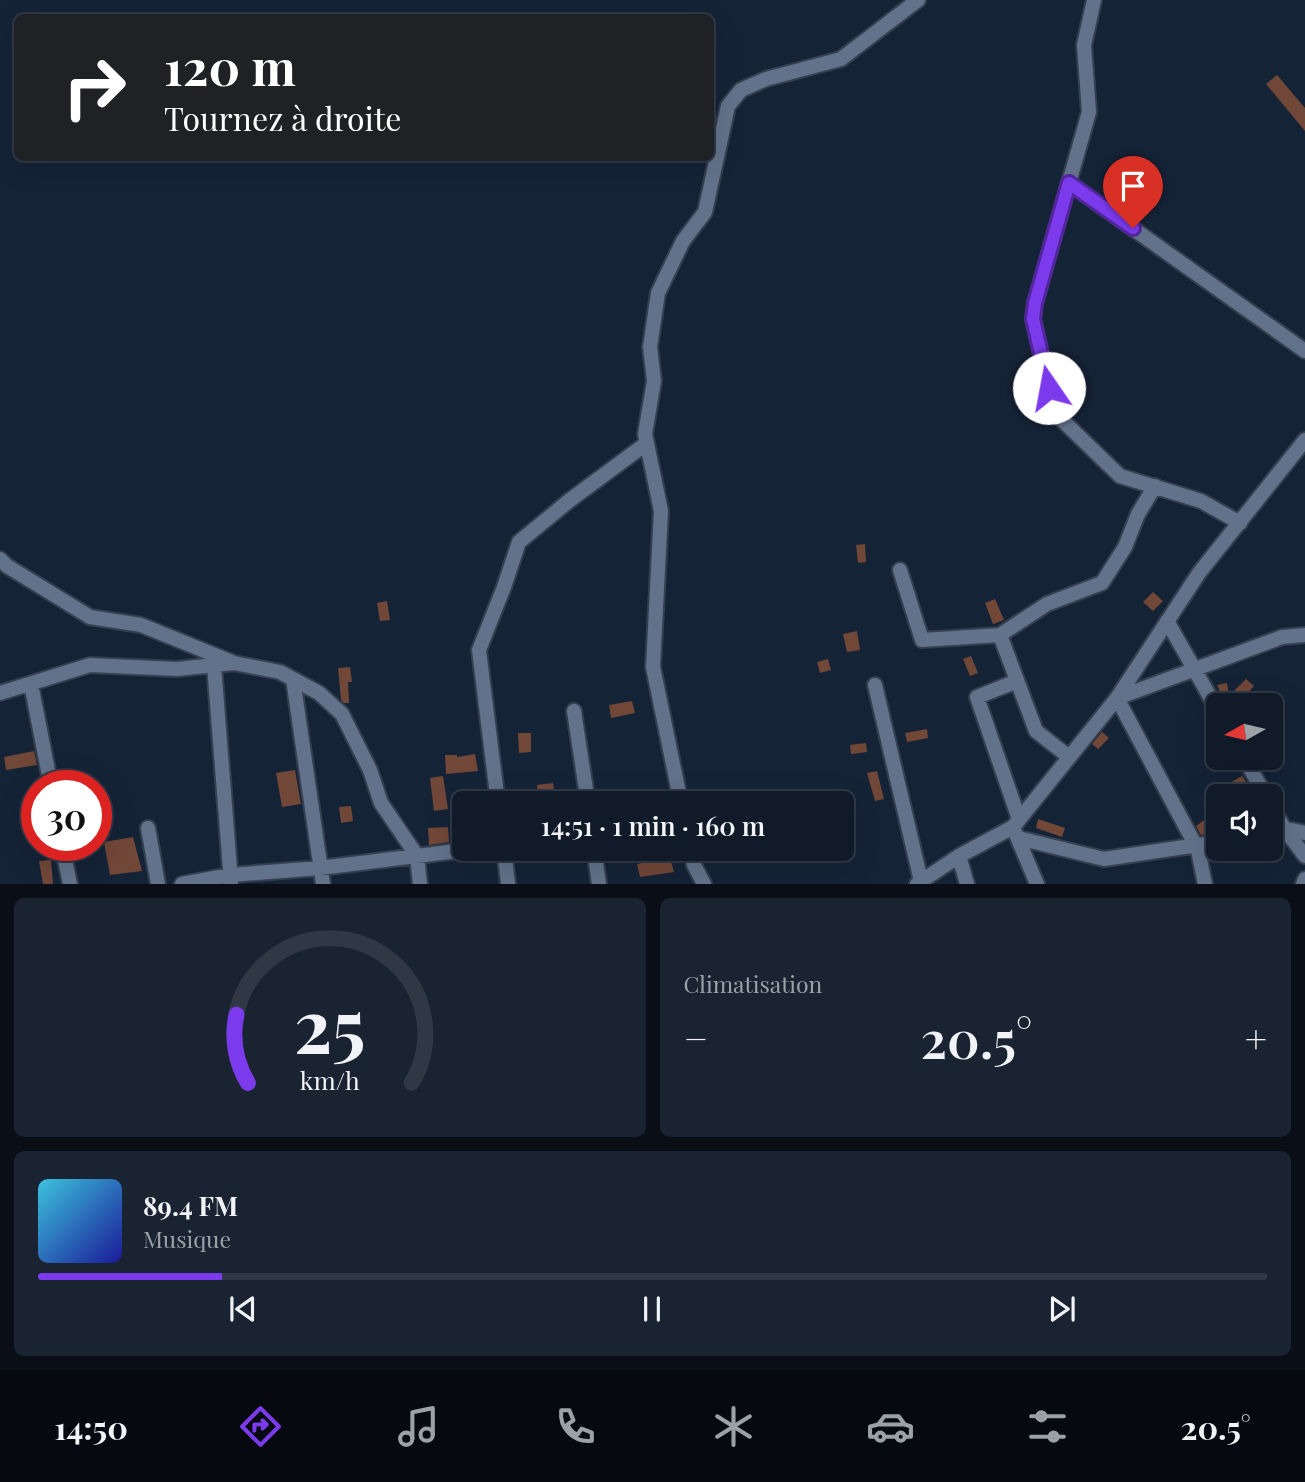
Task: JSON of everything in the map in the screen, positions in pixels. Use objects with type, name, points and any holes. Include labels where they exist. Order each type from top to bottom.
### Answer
[{"type":"street","points":[[679,791],[653,667],[661,512],[645,434],[654,381],[650,346],[658,293],[684,241],[705,212],[728,106],[741,90],[766,79],[841,59],[918,0]]},
{"type":"street","points":[[1094,0],[1084,45],[1090,112],[1035,303],[1033,319],[1054,411],[1120,476],[1201,501],[1240,523]]},
{"type":"street","points":[[1069,183],[1305,351]]},
{"type":"street","points":[[497,791],[479,650],[505,587],[519,542],[647,443]]},
{"type":"street","points":[[874,685],[919,882],[960,856],[1017,828],[1117,698],[1199,573],[1303,447]]},
{"type":"street","points":[[900,570],[922,640],[1000,635],[1047,604],[1102,583],[1125,547],[1138,514],[1155,486]]},
{"type":"street","points":[[0,559],[90,617],[141,625],[234,663],[280,672],[320,693],[342,714],[370,770],[381,803],[417,856],[420,884]]},
{"type":"street","points":[[1167,621],[1208,693]]},
{"type":"street","points":[[1000,635],[1036,731],[1069,757]]},
{"type":"street","points":[[1117,698],[1282,637],[1305,635]]},
{"type":"street","points":[[0,693],[90,665],[177,669],[234,663]]},
{"type":"street","points":[[214,665],[231,879]]},
{"type":"street","points":[[293,678],[323,884]]},
{"type":"street","points":[[1017,681],[977,697],[1037,884]]},
{"type":"street","points":[[31,684],[48,770]]},
{"type":"street","points":[[1117,698],[1196,845],[1205,884]]},
{"type":"street","points":[[574,711],[586,791]]},
{"type":"street","points":[[1283,826],[1305,856]]},
{"type":"street","points":[[148,828],[158,884]]},
{"type":"street","points":[[1017,828],[1104,859],[1206,844]]},
{"type":"street","points":[[1283,832],[1305,832]]},
{"type":"street","points":[[181,884],[452,852]]},
{"type":"street","points":[[960,856],[967,884]]},
{"type":"street","points":[[65,861],[70,884]]},
{"type":"street","points":[[505,861],[508,884]]},
{"type":"street","points":[[596,861],[599,884]]},
{"type":"street","points":[[693,861],[704,884]]},
{"type":"building","points":[[1277,75],[1305,108],[1305,131],[1266,84]]},
{"type":"building","points":[[865,544],[866,562],[858,563],[856,545]]},
{"type":"building","points":[[1153,592],[1163,601],[1153,611],[1143,602]]},
{"type":"building","points":[[995,599],[1004,620],[993,624],[985,603]]},
{"type":"building","points":[[387,601],[390,620],[380,621],[377,603]]},
{"type":"building","points":[[857,631],[860,650],[847,652],[843,634]]},
{"type":"building","points":[[971,656],[978,673],[970,676],[963,659]]},
{"type":"building","points":[[828,659],[831,670],[820,673],[817,662]]},
{"type":"building","points":[[350,667],[352,682],[348,682],[349,703],[344,703],[341,700],[338,668]]},
{"type":"building","points":[[1246,679],[1254,686],[1248,693],[1232,693]]},
{"type":"building","points":[[1227,683],[1229,693],[1221,693],[1217,685]]},
{"type":"building","points":[[632,701],[635,713],[611,718],[609,705]]},
{"type":"building","points":[[927,729],[928,738],[907,742],[905,733]]},
{"type":"building","points":[[1102,732],[1109,738],[1098,749],[1092,744]]},
{"type":"building","points":[[518,733],[531,733],[531,752],[519,753]]},
{"type":"building","points":[[866,743],[867,752],[851,754],[850,745]]},
{"type":"building","points":[[34,751],[37,765],[6,770],[4,757]]},
{"type":"building","points":[[475,754],[478,771],[446,774],[445,755],[457,757]]},
{"type":"building","points":[[295,770],[301,804],[282,807],[276,773]]},
{"type":"building","points":[[877,771],[884,799],[875,801],[867,773]]},
{"type":"building","points":[[443,776],[448,809],[434,811],[430,778]]},
{"type":"building","points":[[1242,776],[1248,784],[1231,784]]},
{"type":"building","points":[[553,783],[554,791],[537,791],[537,785]]},
{"type":"building","points":[[351,806],[353,821],[341,823],[339,807]]},
{"type":"building","points":[[1038,819],[1065,828],[1062,837],[1036,828]]},
{"type":"building","points":[[1204,820],[1206,834],[1201,835],[1196,826]]},
{"type":"building","points":[[448,827],[449,842],[429,845],[428,828]]},
{"type":"building","points":[[133,837],[142,871],[110,875],[107,861],[112,861],[112,841]]},
{"type":"building","points":[[39,861],[51,861],[53,884],[43,884]]},
{"type":"building","points":[[671,861],[674,872],[640,877],[637,864]]},
{"type":"route","points":[[1049,388],[1033,319],[1035,303],[1069,183],[1133,228]]}]
